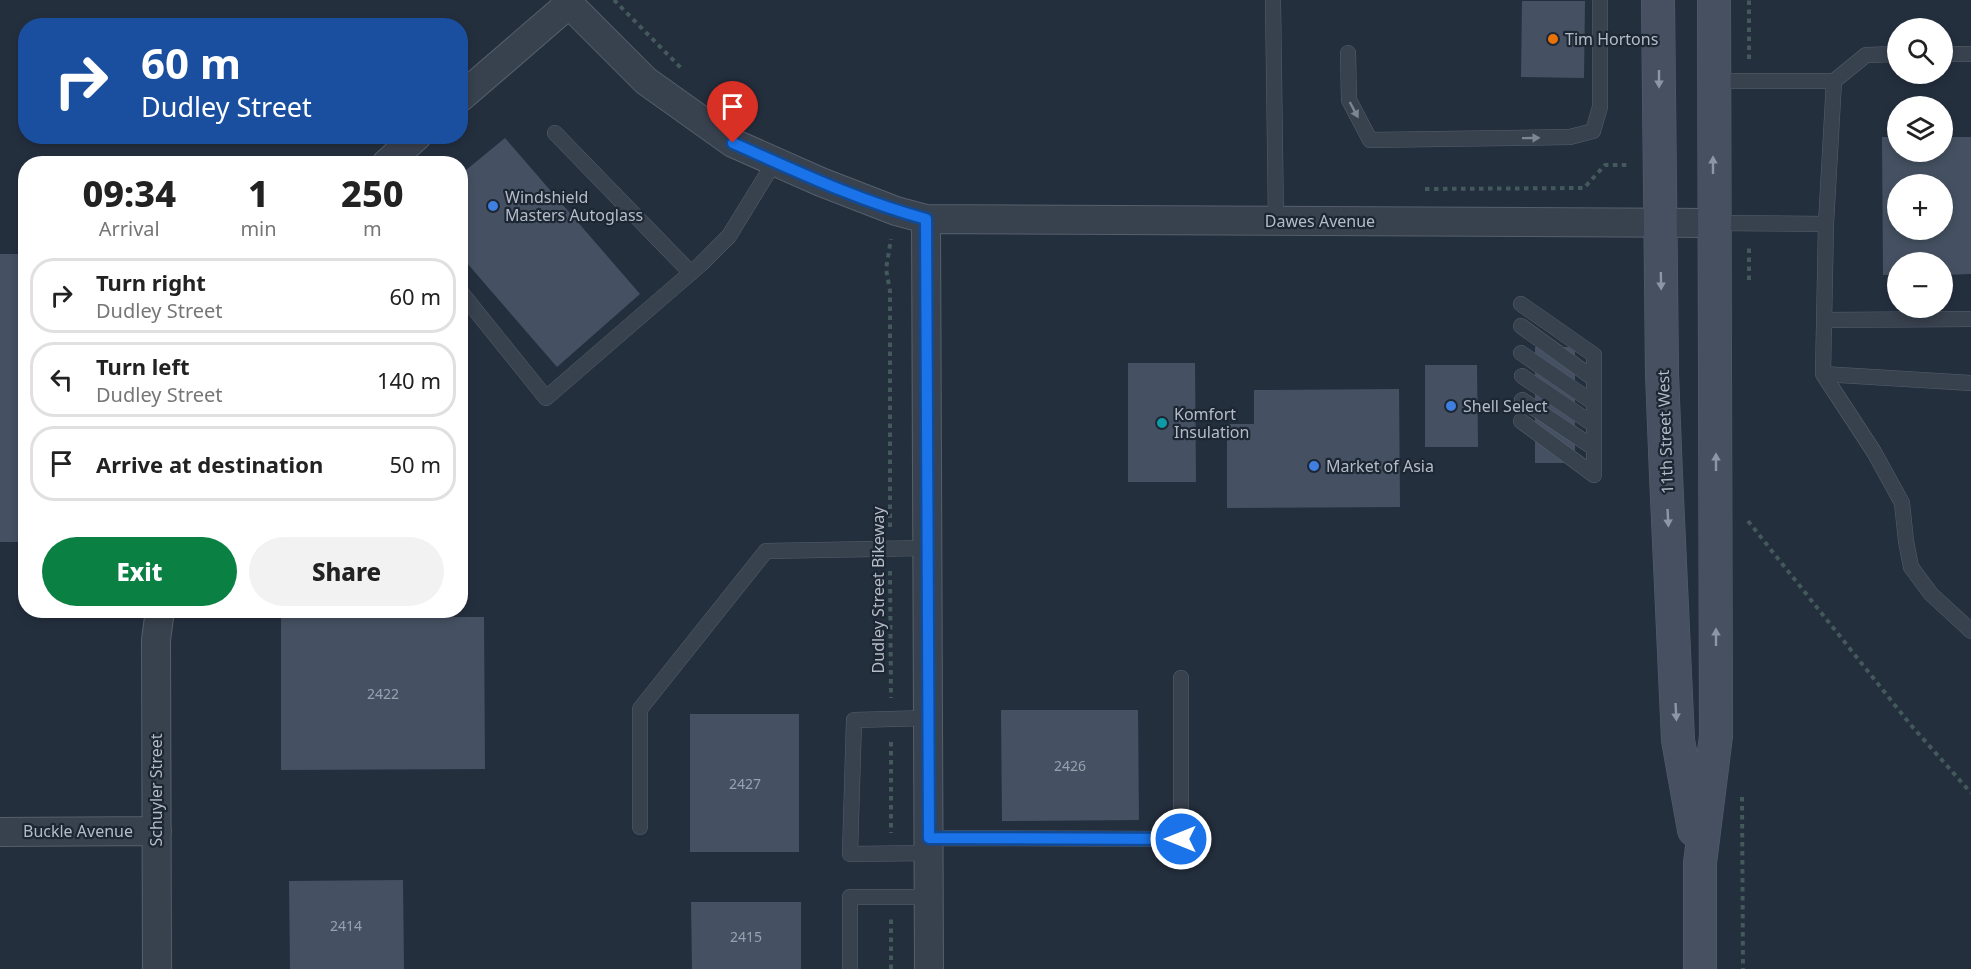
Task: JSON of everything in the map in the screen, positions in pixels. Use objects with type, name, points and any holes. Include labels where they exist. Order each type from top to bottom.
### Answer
[{"type":"main road","name":"11th Street West","points":[[1658,0],[1663,386],[1678,740],[1700,863]]},
{"type":"main road","name":"11th Street West","points":[[1700,969],[1700,863],[1716,736],[1714,0]]},
{"type":"street","name":"Dawes Avenue","points":[[567,2],[646,81],[733,143],[896,211],[926,219],[1713,223]]},
{"type":"street","points":[[468,91],[567,2]]},
{"type":"street","points":[[395,156],[408,144]]},
{"type":"street","points":[[926,219],[929,969]]},
{"type":"street","name":"Schuyler Street","points":[[157,969],[156,640],[159,618]]},
{"type":"street","name":"Buckle Avenue","points":[[0,832],[157,831]]},
{"type":"lane","points":[[1273,0],[1276,221]]},
{"type":"lane","points":[[1348,53],[1348,100],[1370,140],[1569,137],[1593,131],[1600,107],[1600,0]]},
{"type":"lane","points":[[1714,81],[1834,81],[1866,55],[1887,54]]},
{"type":"lane","points":[[1953,54],[1971,54]]},
{"type":"lane","points":[[1834,81],[1826,224],[1823,374],[1874,453],[1902,503],[1911,567],[1931,594],[1971,631]]},
{"type":"lane","points":[[555,133],[691,273]]},
{"type":"lane","points":[[468,301],[546,398],[691,273],[729,236],[774,161]]},
{"type":"lane","points":[[1713,223],[1826,224]]},
{"type":"lane","points":[[1521,304],[1594,355],[1594,475],[1521,422]]},
{"type":"lane","points":[[1824,320],[1971,319]]},
{"type":"lane","points":[[1521,326],[1594,379]]},
{"type":"lane","points":[[1521,353],[1594,403]]},
{"type":"lane","points":[[1823,374],[1971,383]]},
{"type":"lane","points":[[1522,376],[1594,425]]},
{"type":"lane","points":[[1522,400],[1594,448]]},
{"type":"lane","points":[[640,827],[640,709],[766,551],[927,548]]},
{"type":"lane","points":[[928,718],[854,720],[850,854],[891,853],[929,846],[1181,839],[1181,678]]},
{"type":"lane","points":[[850,969],[850,897],[928,897]]},
{"type":"path","points":[[614,0],[689,76]]},
{"type":"path","points":[[1418,189],[1584,188],[1605,165],[1660,165]]},
{"type":"path","name":"Dudley Street Bikeway","points":[[891,853],[890,291],[886,269],[896,211]]},
{"type":"path","points":[[1748,520],[1910,724],[1971,793]]},
{"type":"path","points":[[891,897],[891,969]]},
{"type":"building","name":"Tim Hortons","points":[[1522,1],[1585,1],[1584,78],[1521,77]]},
{"type":"building","points":[[1882,137],[1887,137],[1887,162],[1953,162],[1953,137],[1971,137],[1971,274],[1953,275],[1953,252],[1887,252],[1887,275],[1883,275]]},
{"type":"building","points":[[505,138],[640,294],[557,367],[468,264],[468,168]]},
{"type":"building","points":[[0,254],[18,254],[18,542],[0,542]]},
{"type":"building","points":[[1535,347],[1575,347],[1575,463],[1535,463]]},
{"type":"building","name":"Komfort Insulation","points":[[1128,363],[1195,363],[1196,482],[1128,482]]},
{"type":"building","name":"Shell Select","points":[[1425,365],[1477,365],[1478,447],[1425,447]]},
{"type":"building","name":"Market of Asia","points":[[1399,389],[1400,507],[1227,508],[1227,424],[1254,424],[1254,390]]},
{"type":"building","points":[[484,617],[485,769],[281,770],[281,618]]},
{"type":"building","points":[[1001,710],[1138,710],[1139,820],[1002,821]]},
{"type":"building","points":[[690,714],[799,714],[799,852],[690,852]]},
{"type":"building","points":[[403,880],[404,969],[290,969],[289,881]]},
{"type":"building","points":[[691,902],[801,902],[801,969],[692,969]]},
{"type":"place","name":"Tim Hortons","points":[[1553,39]]},
{"type":"place","name":"Windshield Masters Autoglass","points":[[493,206]]},
{"type":"place","name":"Shell Select","points":[[1451,406]]},
{"type":"place","name":"Komfort Insulation","points":[[1162,423]]},
{"type":"place","name":"Market of Asia","points":[[1314,466]]},
{"type":"route","points":[[733,143],[821,182],[896,211],[926,219],[929,838],[1181,839]]}]
